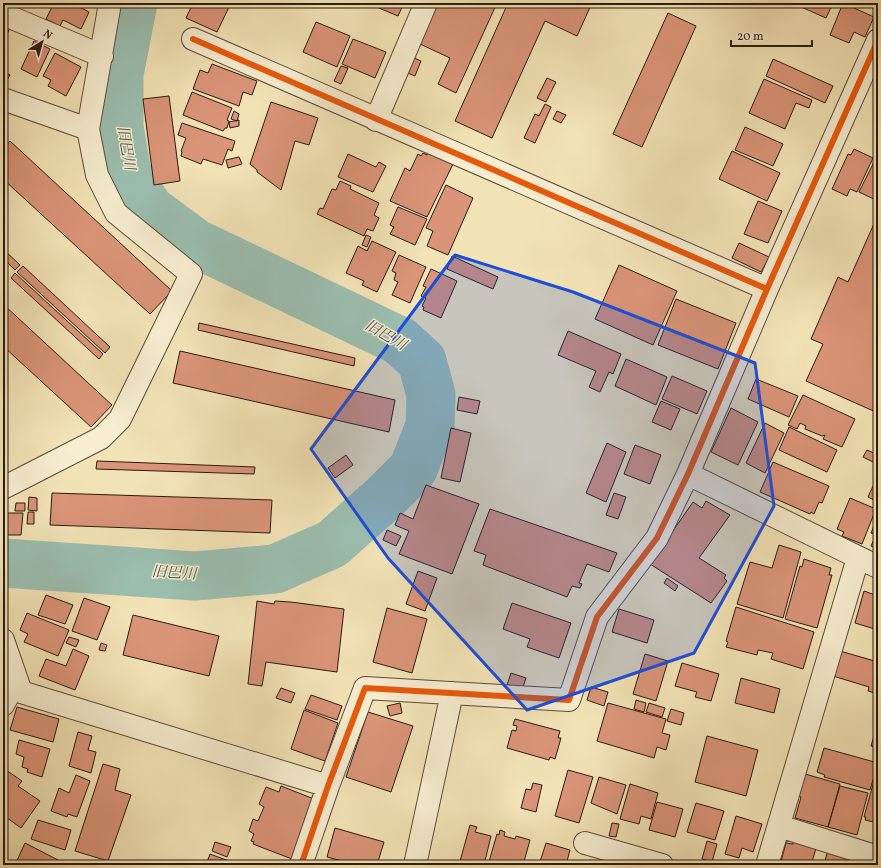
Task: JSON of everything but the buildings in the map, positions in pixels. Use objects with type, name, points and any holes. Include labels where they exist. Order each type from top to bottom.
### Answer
[{"type":"street","points":[[3,488],[101,438],[120,419],[192,274],[116,213],[97,175],[88,129],[102,56],[110,3]]},
{"type":"street","points":[[376,120],[426,3]]},
{"type":"street","points":[[3,14],[102,56]]},
{"type":"street","points":[[193,39],[767,289]]},
{"type":"street","points":[[301,865],[328,786],[365,688],[569,700],[597,617],[657,538],[688,474],[767,289],[878,40]]},
{"type":"street","points":[[3,99],[88,129]]},
{"type":"street","points":[[688,474],[878,567]]},
{"type":"street","points":[[767,865],[858,558]]},
{"type":"street","points":[[3,640],[21,692],[328,786]]},
{"type":"street","points":[[3,705],[17,680]]},
{"type":"street","points":[[415,865],[452,693]]},
{"type":"street","points":[[778,826],[878,857]]},
{"type":"street","points":[[585,843],[662,865]]},
{"type":"highlighted area","points":[[455,255],[573,292],[755,363],[774,506],[694,653],[527,710],[388,558],[311,449]]},
{"type":"waterway","name":"旧巴川","points":[[3,563],[195,576],[275,569],[332,544],[385,497],[413,469],[430,426],[431,395],[422,361],[400,341],[195,243],[149,209],[127,173],[119,127],[119,74],[133,3]]},
{"type":"cycle path","points":[[193,39],[767,289]]},
{"type":"cycle path","points":[[301,865],[328,786],[365,688],[569,700],[597,617],[657,538],[688,474],[767,289],[878,40]]}]
